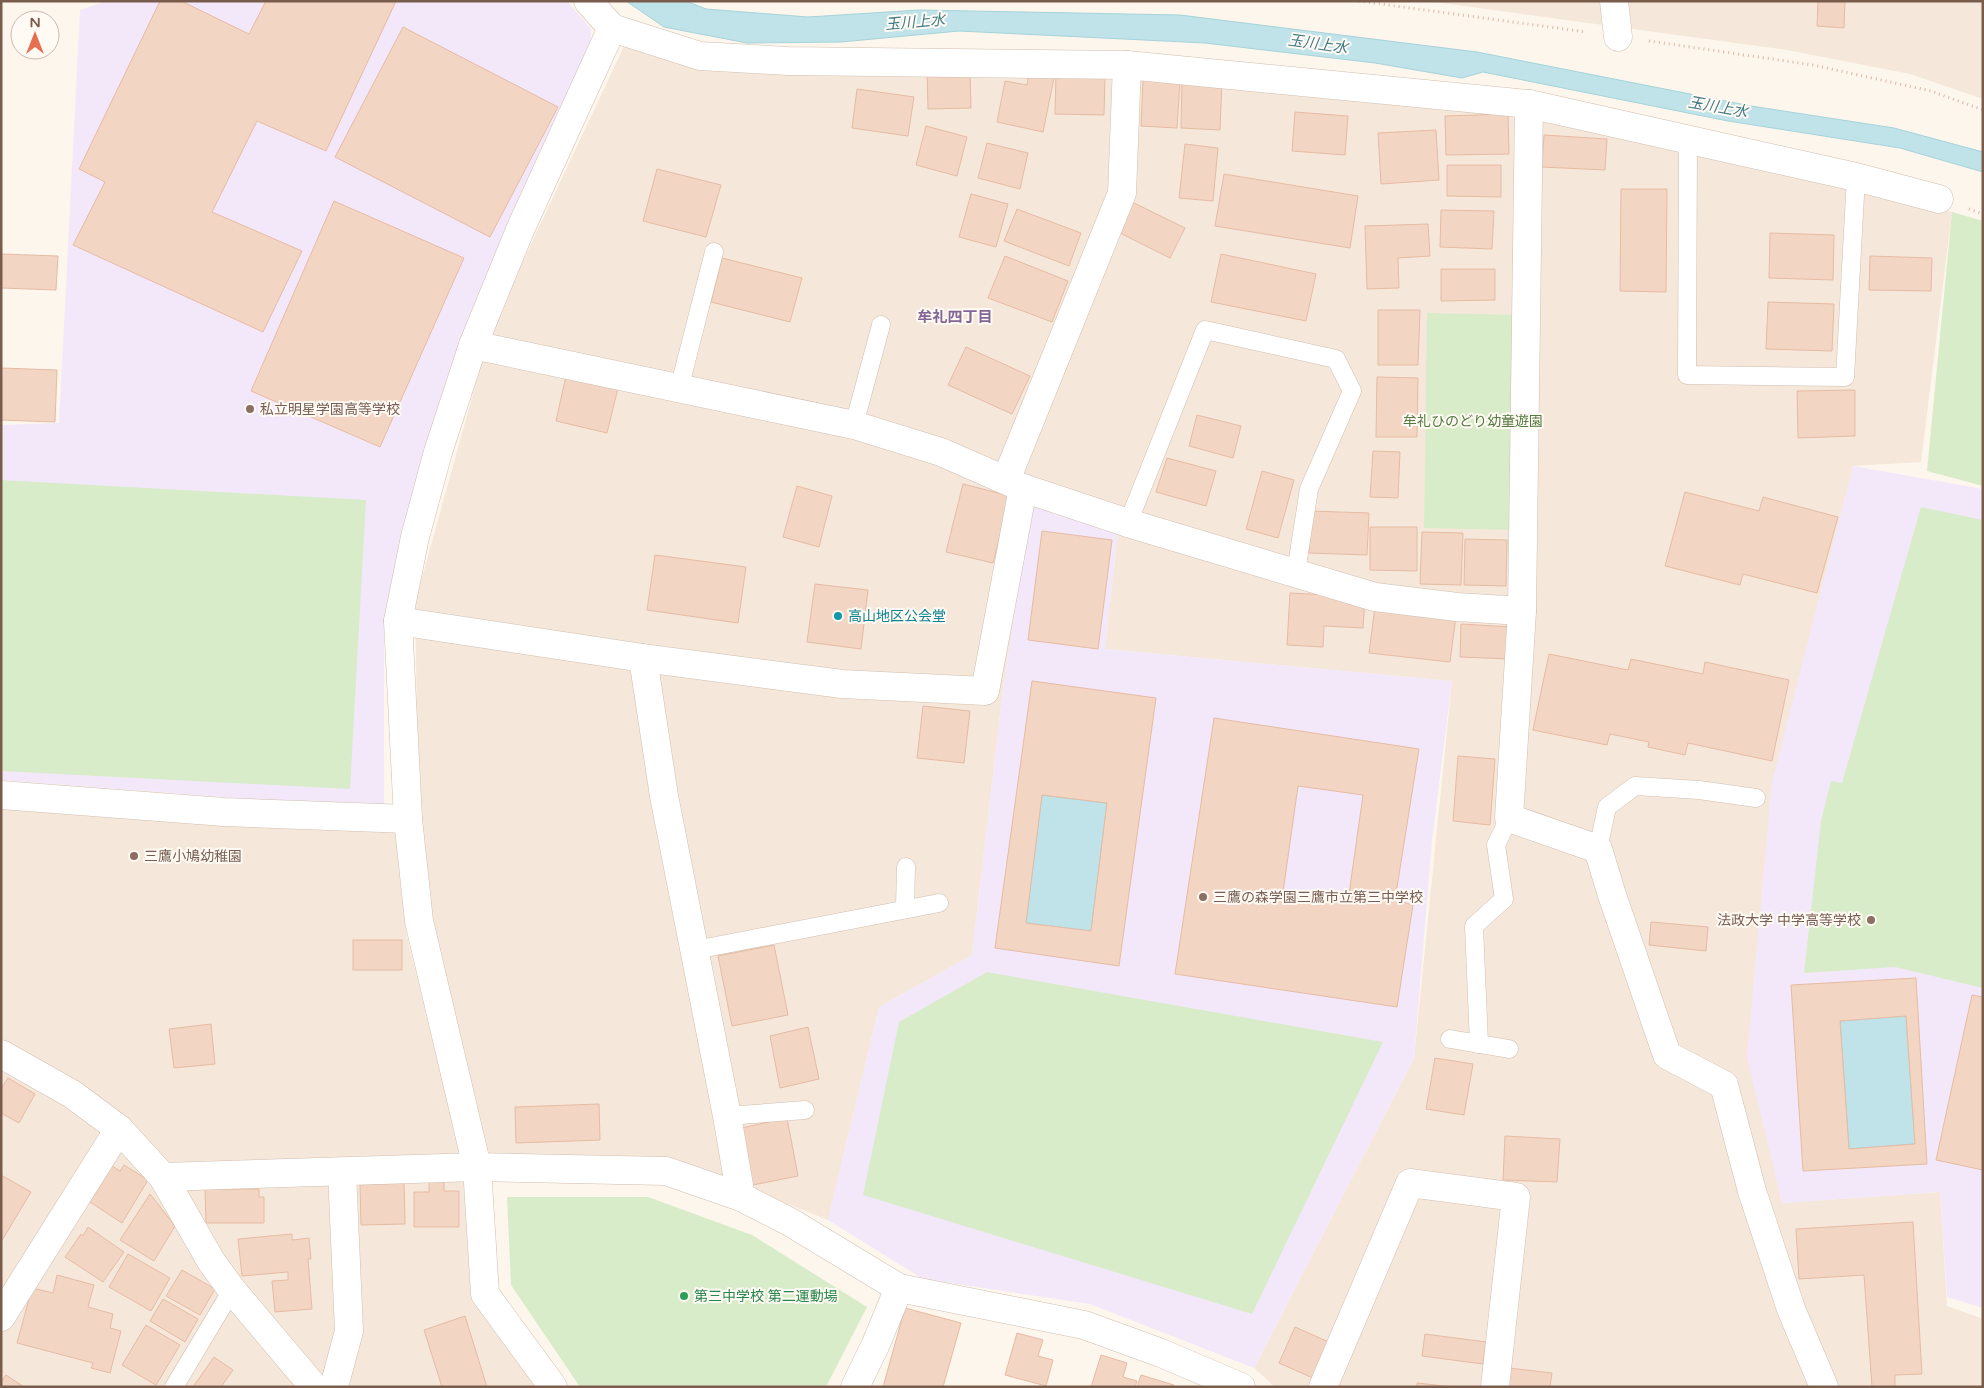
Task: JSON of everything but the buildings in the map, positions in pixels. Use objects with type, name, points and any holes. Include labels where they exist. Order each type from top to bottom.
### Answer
[{"type":"street","points":[[588,1],[612,28],[700,56],[788,60],[1128,65],[1529,104],[1856,177],[1939,199]]},
{"type":"street","points":[[1614,1],[1618,37]]},
{"type":"street","points":[[553,1387],[485,1294],[477,1167],[419,921],[408,819],[398,621],[415,537],[433,471],[473,345],[520,230],[612,28]]},
{"type":"street","points":[[398,621],[643,658],[842,684],[985,691],[1015,484],[1122,194],[1128,65]]},
{"type":"street","points":[[1529,104],[1522,611],[1509,818],[1598,850],[1667,1055],[1724,1085],[1752,1191],[1791,1310],[1824,1387]]},
{"type":"street","points":[[473,345],[854,425],[941,452],[1015,484],[1128,524],[1376,597],[1457,607],[1522,611]]},
{"type":"street","points":[[643,658],[664,796],[727,1116],[741,1197]]},
{"type":"street","points":[[1,795],[224,812],[408,819]]},
{"type":"street","points":[[1,1054],[72,1094],[118,1129],[163,1177],[211,1261],[232,1290],[314,1387]]},
{"type":"street","points":[[1,1317],[118,1129]]},
{"type":"street","points":[[163,1177],[477,1167],[666,1171],[741,1197],[790,1222],[899,1288],[1084,1325],[1161,1353],[1241,1387]]},
{"type":"street","points":[[334,1387],[349,1332],[342,1172]]},
{"type":"street","points":[[1322,1387],[1410,1183],[1516,1197],[1495,1387]]},
{"type":"street","points":[[855,1387],[875,1346],[899,1288]]},
{"type":"lane","points":[[1688,140],[1687,375],[1845,377],[1856,177]]},
{"type":"lane","points":[[679,389],[714,252]]},
{"type":"lane","points":[[854,425],[881,325]]},
{"type":"lane","points":[[1128,524],[1205,330],[1336,359],[1352,391],[1308,489],[1296,572]]},
{"type":"lane","points":[[1598,850],[1608,807],[1635,786],[1699,790],[1756,798]]},
{"type":"lane","points":[[1479,1044],[1474,926],[1504,899],[1496,845],[1509,818]]},
{"type":"lane","points":[[905,908],[906,867]]},
{"type":"lane","points":[[695,950],[905,908],[939,903]]},
{"type":"lane","points":[[1450,1039],[1509,1049]]},
{"type":"lane","points":[[727,1116],[806,1110]]},
{"type":"lane","points":[[174,1387],[232,1290]]},
{"type":"path","points":[[1359,1],[1813,65],[1931,91],[1983,110]]},
{"type":"shaded area","name":"私立明星学園高等学校","points":[[106,1],[567,1],[591,29],[591,54],[384,622],[384,804],[342,806],[1,780],[1,425],[59,423],[80,10]]},
{"type":"shaded area","points":[[1427,1],[1983,1],[1983,99],[1910,74],[1787,50]]},
{"type":"shaded area","points":[[627,40],[1086,72],[1486,111],[1668,147],[1952,212],[1921,462],[1853,466],[1782,1203],[1940,1192],[1947,1306],[1983,1319],[1983,1387],[1275,1387],[1254,1368],[1414,1058],[1452,681],[1105,649],[1118,533],[1031,509],[1003,689],[972,955],[879,1007],[828,1220],[677,1160],[487,1154],[425,908],[419,836],[415,603],[491,329]]},
{"type":"shaded area","name":"法政大学 中学高等学校","points":[[1853,466],[1983,489],[1983,1308],[1947,1297],[1940,1192],[1782,1203],[1747,1057],[1772,782]]},
{"type":"shaded area","name":"三鷹の森学園三鷹市立第三中学校","points":[[1038,507],[1118,533],[1105,649],[1452,681],[1432,840],[1414,1058],[1254,1368],[1090,1304],[923,1279],[828,1220],[879,1007],[972,955],[1003,689],[1031,509]]},
{"type":"shaded area","points":[[1,807],[400,830],[406,932],[467,1182],[476,1300],[542,1387],[1,1387]]},
{"type":"green space","points":[[1952,212],[1983,221],[1983,486],[1927,471]]},
{"type":"green space","name":"牟礼ひのどり幼童遊園","points":[[1427,313],[1523,315],[1519,530],[1424,528]]},
{"type":"green space","points":[[1,480],[366,500],[350,789],[1,771]]},
{"type":"green space","points":[[1921,507],[1983,520],[1983,988],[1895,967],[1804,973],[1821,821],[1831,781],[1842,783]]},
{"type":"green space","points":[[987,972],[1383,1042],[1252,1314],[863,1195],[899,1022]]},
{"type":"green space","name":"第三中学校 第二運動場","points":[[507,1197],[648,1197],[752,1235],[867,1307],[826,1387],[580,1387],[511,1285]]},
{"type":"water","name":"玉川上水","points":[[626,1],[686,1],[706,9],[808,17],[919,10],[1180,15],[1477,52],[1751,106],[1894,128],[1983,152],[1983,172],[1900,148],[1728,121],[1483,72],[1462,78],[1375,63],[1205,43],[959,31],[841,42],[747,43],[664,27]]},
{"type":"water","points":[[1042,795],[1107,803],[1091,931],[1026,923]]},
{"type":"water","points":[[1906,1016],[1915,1144],[1849,1149],[1840,1021]]},
{"type":"place","name":"私立明星学園高等学校","points":[[250,409]]},
{"type":"place","name":"高山地区公会堂","points":[[838,616]]},
{"type":"place","name":"三鷹小鳩幼稚園","points":[[134,856]]},
{"type":"place","name":"三鷹の森学園三鷹市立第三中学校","points":[[1203,897]]},
{"type":"place","name":"法政大学 中学高等学校","points":[[1871,920]]},
{"type":"place","name":"第三中学校 第二運動場","points":[[684,1296]]},
{"type":"district","name":"牟礼四丁目","points":[[955,317]]}]
